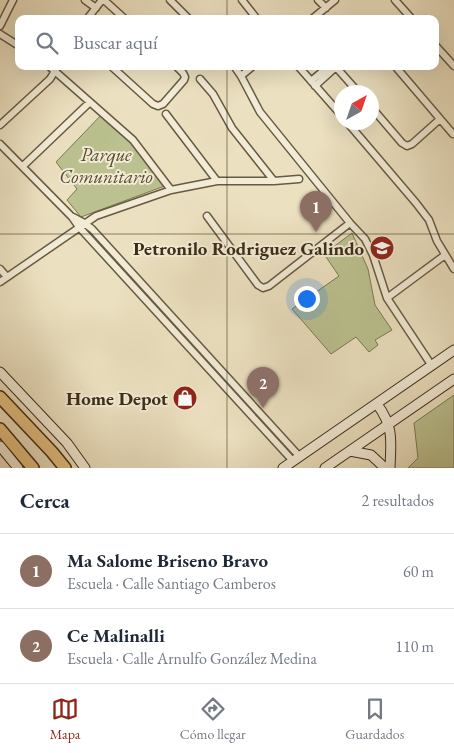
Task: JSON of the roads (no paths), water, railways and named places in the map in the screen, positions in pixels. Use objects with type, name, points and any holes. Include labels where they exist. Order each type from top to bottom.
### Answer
[{"type":"highway","points":[[0,397],[65,468]]},
{"type":"highway","points":[[0,429],[33,468]]},
{"type":"street","points":[[0,26],[13,0]]},
{"type":"street","points":[[84,0],[96,8]]},
{"type":"street","points":[[90,15],[103,0],[120,15]]},
{"type":"street","points":[[170,0],[185,15]]},
{"type":"street","points":[[242,0],[254,15]]},
{"type":"street","points":[[318,0],[326,8]]},
{"type":"street","points":[[317,15],[335,0]]},
{"type":"street","points":[[395,0],[408,15]]},
{"type":"street","points":[[0,34],[15,43]]},
{"type":"street","points":[[439,49],[454,66]]},
{"type":"street","points":[[0,125],[50,79],[56,70]]},
{"type":"street","points":[[59,70],[90,102],[133,140],[171,190]]},
{"type":"street","points":[[115,70],[153,104],[158,106],[163,104],[185,77],[180,70]]},
{"type":"street","points":[[237,70],[260,112],[365,239],[374,255],[387,298],[432,366]]},
{"type":"street","points":[[242,76],[249,70]]},
{"type":"street","points":[[301,70],[334,107]]},
{"type":"street","points":[[313,84],[325,70]]},
{"type":"street","points":[[313,84],[332,70]]},
{"type":"street","points":[[339,70],[352,85]]},
{"type":"street","points":[[398,70],[453,134]]},
{"type":"street","points":[[200,79],[213,94],[232,128],[274,182]]},
{"type":"street","points":[[23,166],[90,102]]},
{"type":"street","points":[[166,114],[217,181]]},
{"type":"street","points":[[379,116],[402,144],[407,146],[412,144],[440,119]]},
{"type":"street","points":[[354,130],[429,220],[437,241],[454,269]]},
{"type":"street","points":[[0,144],[82,225],[296,459]]},
{"type":"street","points":[[0,282],[96,216],[171,190],[217,181],[274,182],[299,179]]},
{"type":"street","points":[[207,216],[263,288],[350,223]]},
{"type":"street","points":[[387,298],[445,254]]},
{"type":"street","points":[[0,269],[7,277]]},
{"type":"street","points":[[282,468],[454,350]]},
{"type":"street","points":[[0,372],[67,443],[84,468]]},
{"type":"street","points":[[324,468],[454,379]]},
{"type":"street","points":[[377,404],[389,424],[391,445],[390,468]]},
{"type":"street","points":[[0,446],[18,468]]},
{"type":"street","points":[[350,451],[371,455],[385,468]]},
{"type":"place","name":"Ma Salome Briseno Bravo","points":[[316,232]]},
{"type":"place","name":"Petronilo Rodriguez Galindo","points":[[382,248]]},
{"type":"place","name":"Home Depot","points":[[185,398]]},
{"type":"place","name":"Ce Malinalli","points":[[263,408]]},
{"type":"park label","name":"Parque Comunitario","points":[[106,165]]}]
